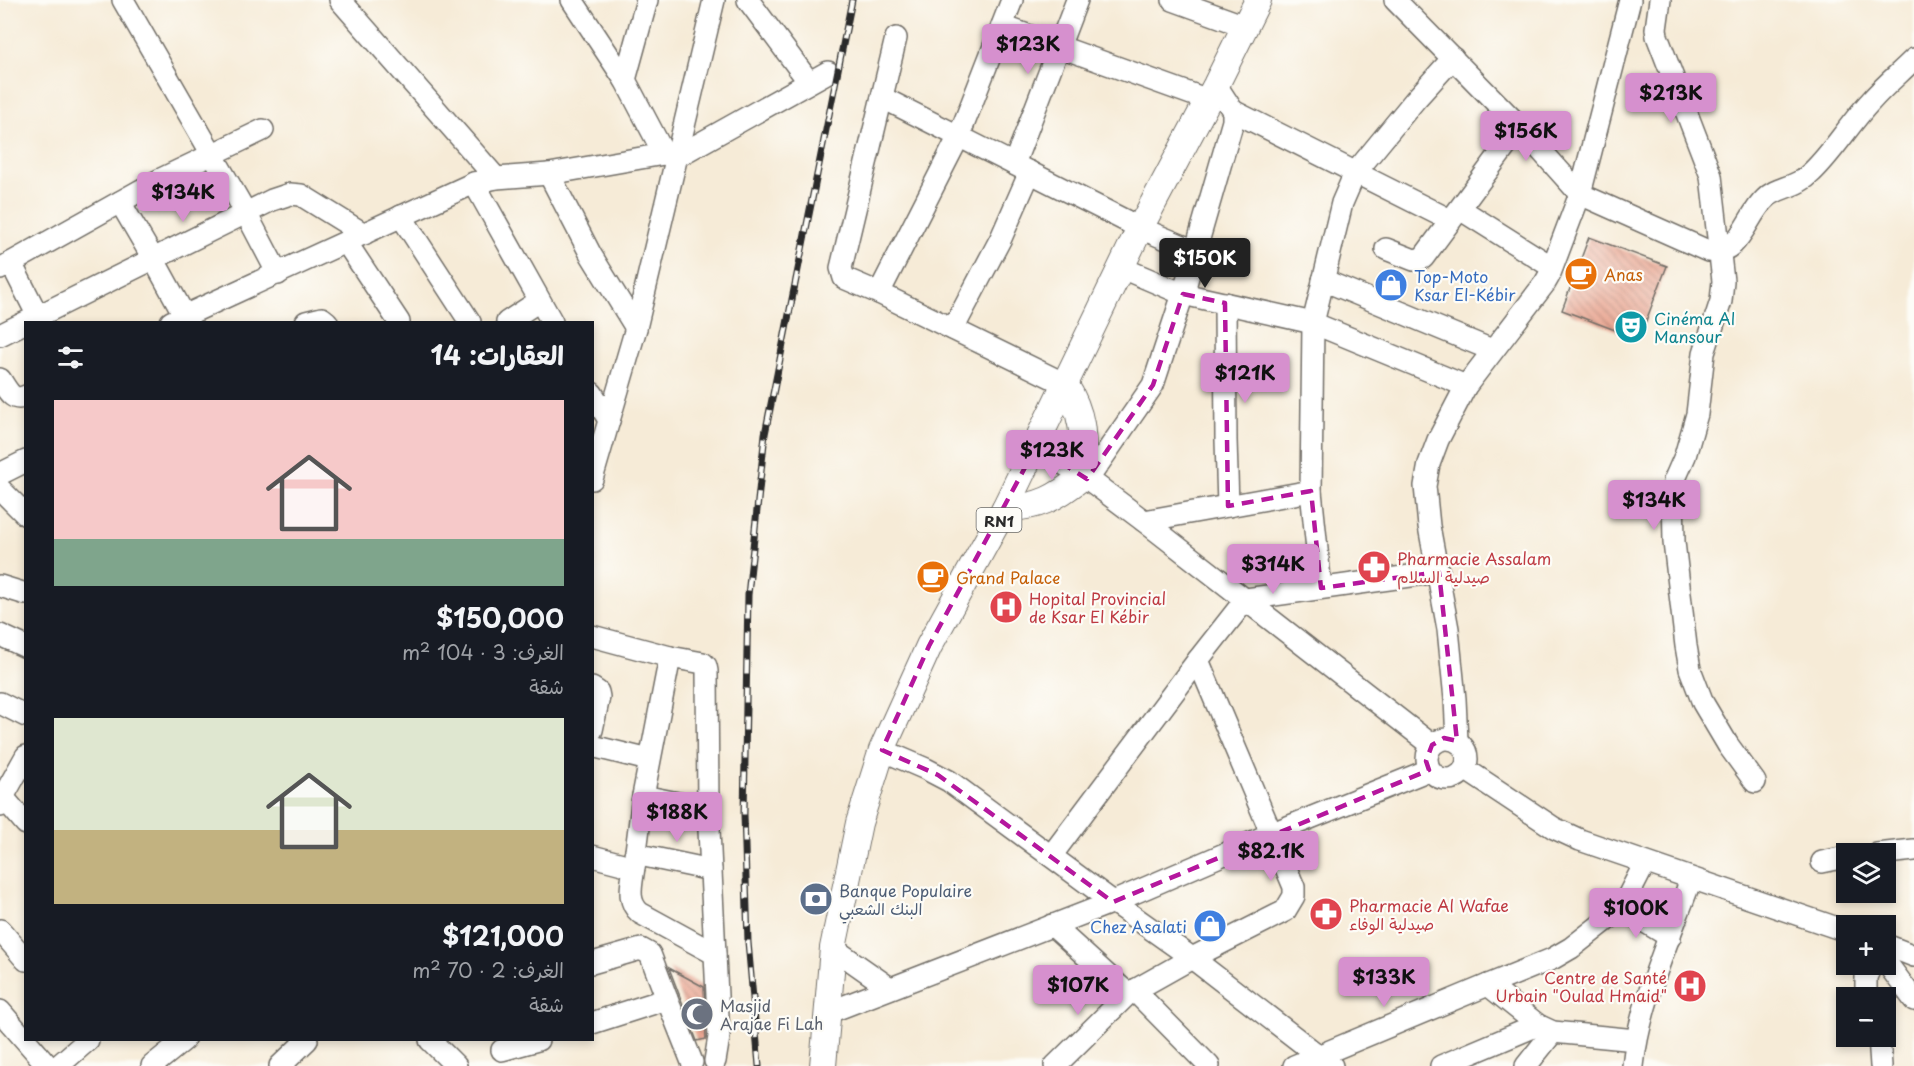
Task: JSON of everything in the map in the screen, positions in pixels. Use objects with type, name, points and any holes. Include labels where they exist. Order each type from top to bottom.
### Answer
[{"type":"main road","name":"RN1","points":[[823,1066],[833,948],[859,823],[882,750],[929,646],[1005,508],[1140,228],[1258,0]]},
{"type":"main road","points":[[1005,508],[1036,506],[1085,478],[1084,435],[1077,403],[1065,384]]},
{"type":"street","points":[[123,0],[213,154],[278,274]]},
{"type":"street","points":[[340,0],[496,178]]},
{"type":"street","points":[[572,0],[670,156]]},
{"type":"street","points":[[624,80],[647,0]]},
{"type":"street","points":[[594,467],[602,417],[636,328],[670,156],[714,0]]},
{"type":"street","points":[[748,0],[809,82]]},
{"type":"street","points":[[879,293],[958,136],[1012,0]]},
{"type":"street","points":[[953,329],[1001,238],[1060,46],[1077,0]]},
{"type":"street","points":[[1173,0],[1245,26]]},
{"type":"street","points":[[1395,0],[1520,127],[1580,194],[1708,251],[1719,252],[1733,245],[1763,200],[1774,192],[1802,182],[1814,171],[1871,100],[1914,59]]},
{"type":"street","points":[[1457,741],[1448,629],[1429,526],[1425,486],[1429,465],[1438,440],[1466,386],[1545,284],[1580,194],[1630,0]]},
{"type":"street","points":[[1660,0],[1657,36],[1711,176],[1723,281],[1721,301],[1704,353],[1697,414],[1672,491],[1674,542],[1686,646],[1696,687],[1703,703],[1728,745],[1755,782]]},
{"type":"street","points":[[1002,26],[1212,92],[1233,111],[1355,173],[1455,214],[1552,267]]},
{"type":"street","points":[[896,38],[841,268],[844,278],[1065,384]]},
{"type":"street","points":[[1321,588],[1311,491],[1313,323],[1342,203],[1355,173],[1453,58]]},
{"type":"street","points":[[120,202],[154,260],[181,320],[474,183],[496,178],[549,174],[670,156],[828,72]]},
{"type":"street","points":[[883,98],[1140,228],[1195,251]]},
{"type":"street","points":[[1085,478],[1153,385],[1183,294],[1230,134],[1233,111]]},
{"type":"street","points":[[1386,249],[1414,260],[1423,258],[1520,127]]},
{"type":"street","points":[[263,130],[160,179],[5,266],[39,320],[246,213],[290,194],[300,195],[355,238],[398,321]]},
{"type":"street","points":[[549,174],[591,255],[636,328]]},
{"type":"street","points":[[474,183],[551,321]]},
{"type":"street","points":[[401,216],[469,321]]},
{"type":"street","points":[[1122,268],[1183,294],[1313,323],[1466,386]]},
{"type":"street","points":[[1323,280],[1492,350]]},
{"type":"street","points":[[509,321],[539,301]]},
{"type":"street","points":[[1225,303],[1228,506]]},
{"type":"street","points":[[310,321],[322,318],[326,321]]},
{"type":"street","points":[[0,335],[24,326]]},
{"type":"street","points":[[0,379],[12,397],[18,399],[24,397]]},
{"type":"street","points":[[594,398],[602,417]]},
{"type":"street","points":[[1036,447],[1085,478],[1144,521],[1432,745]]},
{"type":"street","points":[[0,474],[24,462]]},
{"type":"street","points":[[0,489],[24,513]]},
{"type":"street","points":[[1144,521],[1311,491]]},
{"type":"street","points":[[1051,856],[1246,599],[1439,572]]},
{"type":"street","points":[[0,586],[24,593]]},
{"type":"street","points":[[0,635],[24,646]]},
{"type":"street","points":[[594,637],[670,657],[703,663],[706,666],[708,809],[719,1037],[715,1064],[683,1064],[667,999],[651,957],[646,951],[641,949],[594,962]]},
{"type":"street","points":[[670,657],[643,796],[631,902],[640,913],[715,954]]},
{"type":"street","points":[[1055,1066],[1131,992],[1285,911],[1294,896],[1294,887],[1198,660]]},
{"type":"street","points":[[594,689],[598,692],[599,697],[594,721]]},
{"type":"street","points":[[0,703],[24,715]]},
{"type":"street","points":[[1444,738],[1457,741],[1467,753],[1465,769],[1460,774],[1447,779],[1434,775],[1429,770],[1426,761],[1427,752],[1432,745],[1444,738]]},
{"type":"street","points":[[594,746],[649,760]]},
{"type":"street","points":[[882,750],[938,775],[1192,958],[1325,1061]]},
{"type":"street","points":[[24,759],[1,799],[24,822]]},
{"type":"street","points":[[1465,769],[1554,828],[1645,863],[1836,928]]},
{"type":"street","points":[[827,1013],[1113,902],[1272,833],[1429,770]]},
{"type":"street","points":[[643,796],[708,809]]},
{"type":"street","points":[[1896,852],[1914,850]]},
{"type":"street","points":[[594,856],[711,870]]},
{"type":"street","points":[[1822,862],[1836,859]]},
{"type":"street","points":[[1294,1066],[1325,1061],[1571,948],[1622,908],[1645,863]]},
{"type":"street","points":[[1634,1066],[1636,1040],[1691,879]]},
{"type":"street","points":[[1622,908],[1670,937]]},
{"type":"street","points":[[1052,925],[1131,992],[1209,1066]]},
{"type":"street","points":[[0,930],[24,958]]},
{"type":"street","points":[[833,948],[890,988]]},
{"type":"street","points":[[1896,949],[1914,956]]},
{"type":"street","points":[[1896,975],[1914,1000]]},
{"type":"street","points":[[1488,985],[1545,1028]]},
{"type":"street","points":[[594,1022],[667,999]]},
{"type":"street","points":[[0,1011],[24,1038]]},
{"type":"street","points":[[1440,1066],[1545,1028],[1636,1040]]},
{"type":"street","points":[[1526,1066],[1545,1028]]},
{"type":"street","points":[[26,1041],[48,1066]]},
{"type":"street","points":[[58,1066],[86,1041]]},
{"type":"street","points":[[152,1066],[183,1041]]},
{"type":"street","points":[[280,1066],[307,1041]]},
{"type":"street","points":[[431,1041],[456,1066]]},
{"type":"street","points":[[502,1052],[535,1041]]},
{"type":"street","points":[[1880,1047],[1881,1066]]},
{"type":"highlighted area","points":[[1183,294],[1225,303],[1228,506],[1311,491],[1321,588],[1439,572],[1457,741],[1444,738],[1432,745],[1426,761],[1429,770],[1113,902],[938,775],[882,750],[929,646],[1036,447],[1087,479],[1153,385]]},
{"type":"building","points":[[1589,237],[1667,266],[1639,339],[1562,310]]},
{"type":"building","points":[[669,968],[704,987],[706,1039],[697,1041]]},
{"type":"railway","points":[[759,1066],[748,942],[744,814],[748,595],[765,434],[852,0]]},
{"type":"place","name":"Anas","points":[[1581,274]]},
{"type":"place","name":"Top-Moto Ksar El-Kébir","points":[[1391,285]]},
{"type":"place","name":"Cinéma Al Mansour","points":[[1631,327]]},
{"type":"place","name":"Pharmacie Assalam صيدلية السلام","points":[[1374,567]]},
{"type":"place","name":"Grand Palace","points":[[933,577]]},
{"type":"place","name":"Hopital Provincial de Ksar El Kébir","points":[[1006,607]]},
{"type":"place","name":"Banque Populaire البنك الشعبي","points":[[816,899]]},
{"type":"place","name":"Pharmacie Al Wafae صيدلية الوفاء","points":[[1326,914]]},
{"type":"place","name":"Chez Asalati","points":[[1210,926]]},
{"type":"place","name":"Centre de Santé Urbain \"Oulad Hmaid\"","points":[[1690,986]]},
{"type":"place","name":"Masjid Arajae Fi Lah","points":[[697,1014]]}]
